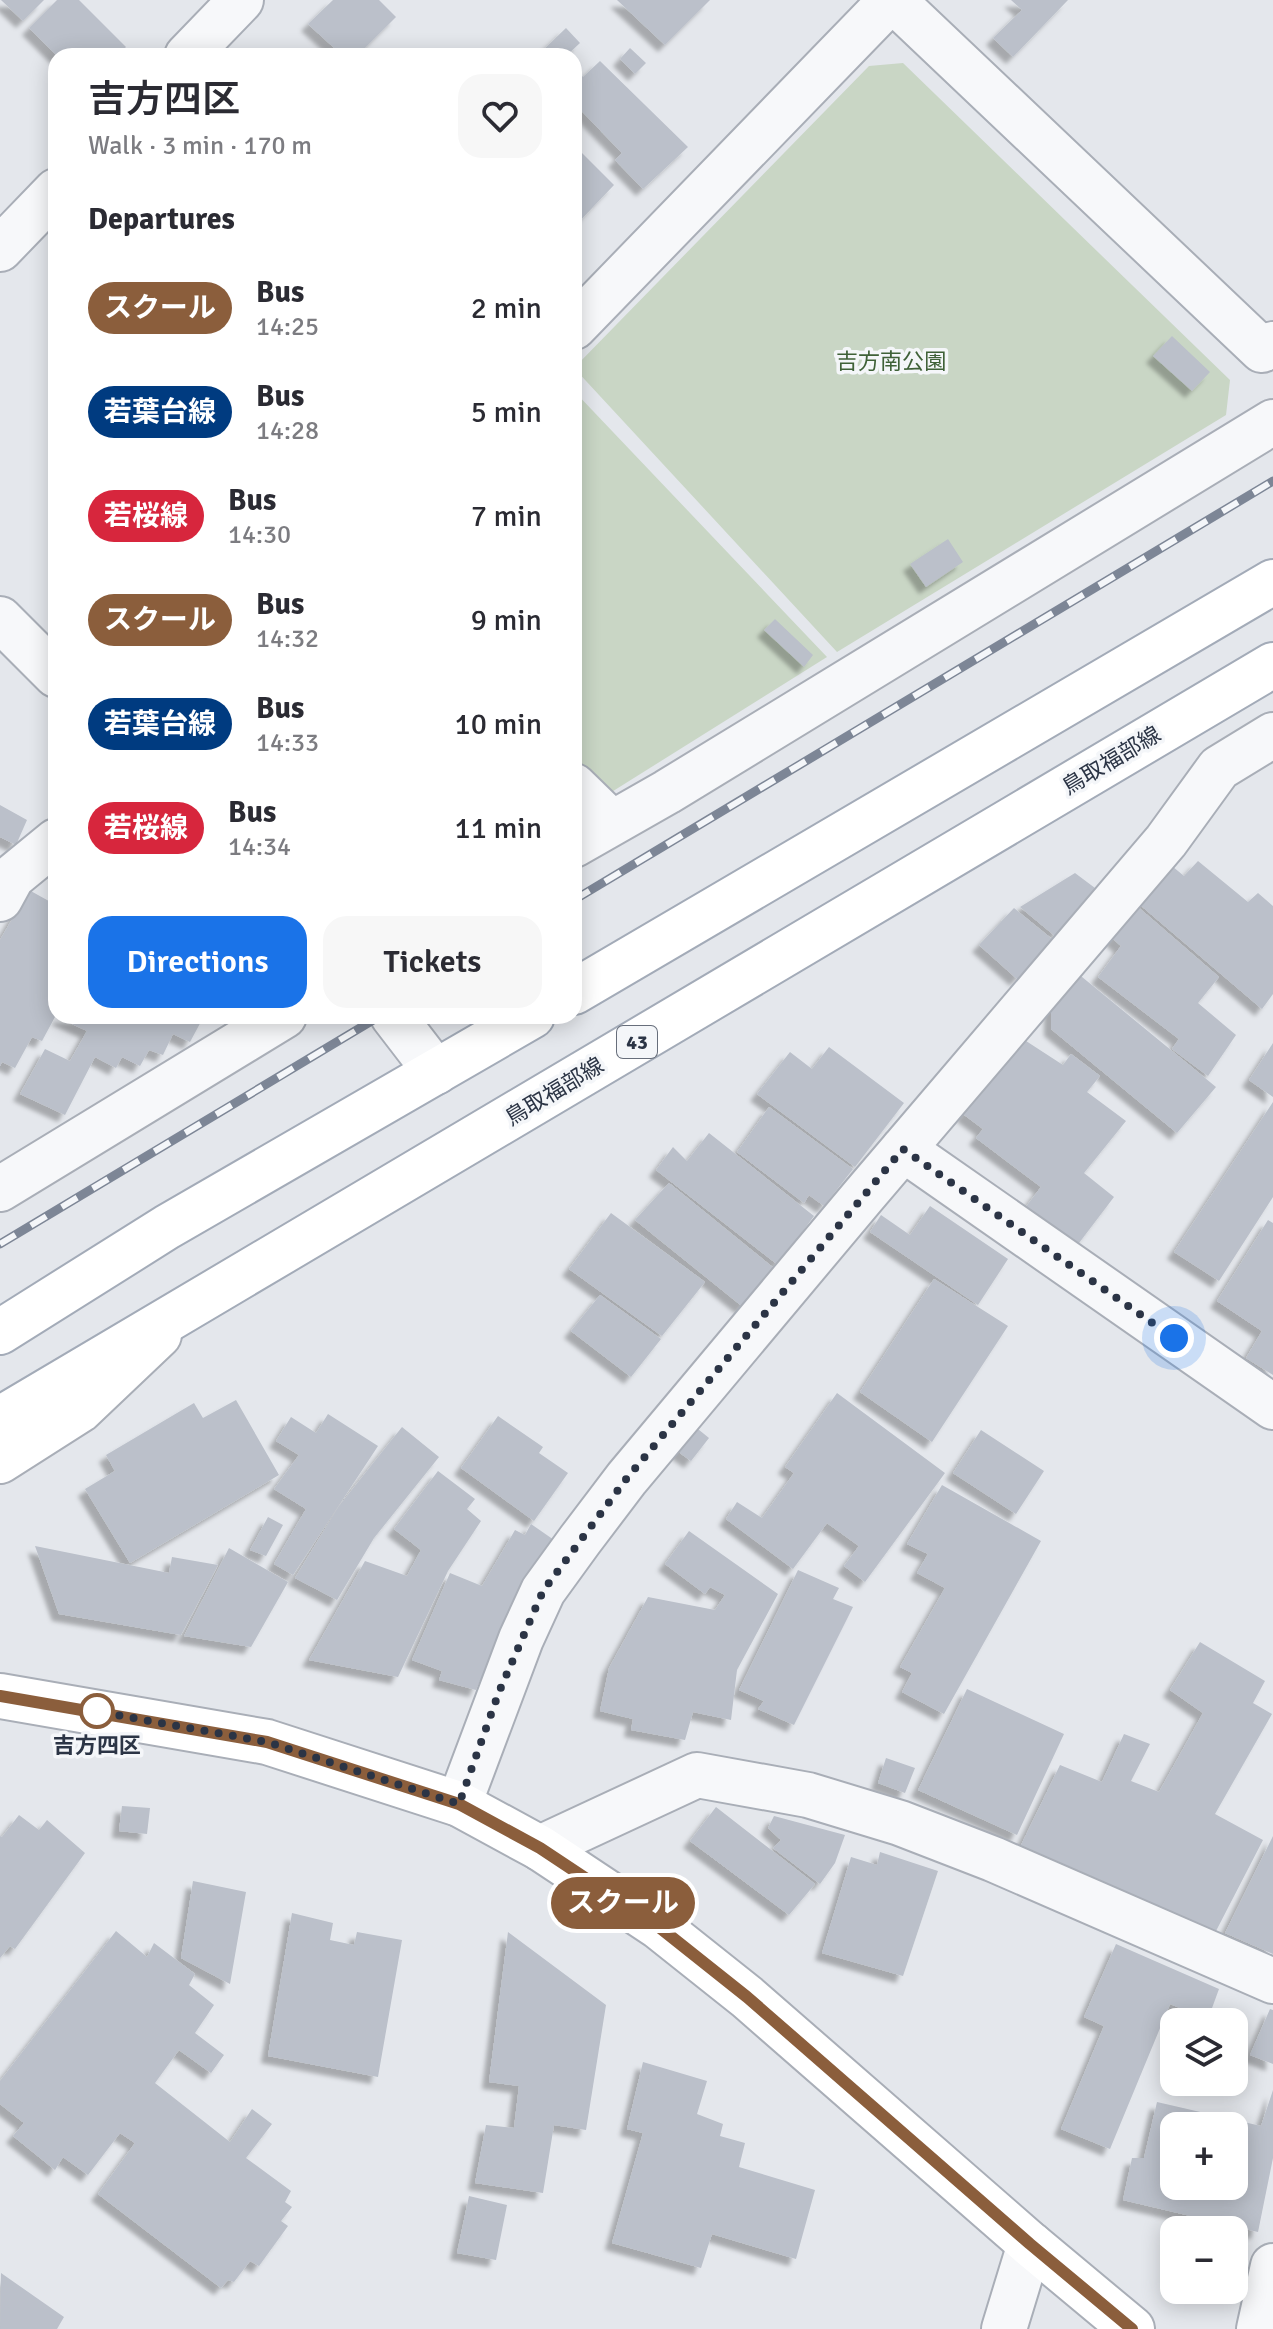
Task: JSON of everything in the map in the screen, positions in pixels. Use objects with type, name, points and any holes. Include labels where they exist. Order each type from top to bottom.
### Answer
[{"type":"main road","points":[[582,987],[1273,582]]},
{"type":"main road","name":"鳥取福部線","points":[[0,1419],[1273,665]]},
{"type":"main road","points":[[0,1332],[167,1227],[518,1024]]},
{"type":"main road","points":[[0,1461],[80,1410],[187,1309]]},
{"type":"main road","points":[[8,1689],[267,1742],[459,1804],[540,1848],[659,1927],[747,1997],[1132,2329]]},
{"type":"street","points":[[195,48],[241,0]]},
{"type":"street","points":[[582,319],[892,0],[1269,351]]},
{"type":"street","points":[[0,249],[48,199]]},
{"type":"street","points":[[582,840],[1273,422]]},
{"type":"street","points":[[0,619],[48,667]]},
{"type":"street","points":[[459,1804],[499,1692],[543,1591],[627,1478],[1166,841],[1219,768],[1273,735]]},
{"type":"street","points":[[582,794],[612,823]]},
{"type":"street","points":[[0,899],[12,877],[48,848]]},
{"type":"street","points":[[10,1174],[270,1024]]},
{"type":"street","points":[[399,1024],[436,1072]]},
{"type":"street","points":[[903,1149],[1273,1407]]},
{"type":"street","points":[[540,1848],[697,1775],[808,1795],[900,1823],[993,1859],[1273,1981]]},
{"type":"street","points":[[1004,2329],[1030,2244]]},
{"type":"street","points":[[1259,2329],[1273,2266]]},
{"type":"green space","name":"吉方南公園","points":[[903,63],[1230,380],[1226,415],[837,652],[582,377],[582,360],[869,66]]},
{"type":"green space","points":[[582,399],[827,657],[610,793],[582,766]]},
{"type":"building","points":[[1,0],[44,0],[23,21]]},
{"type":"building","points":[[57,0],[79,0],[126,47],[49,48],[29,28]]},
{"type":"building","points":[[333,0],[379,0],[396,17],[365,48],[334,48],[308,24]]},
{"type":"building","points":[[617,0],[710,0],[665,45]]},
{"type":"building","points":[[1011,0],[1068,0],[1013,57],[993,38],[1022,10]]},
{"type":"building","points":[[566,28],[580,43],[575,48],[545,48]]},
{"type":"building","points":[[630,48],[646,63],[635,74],[620,59]]},
{"type":"building","points":[[600,61],[688,147],[643,189],[615,160],[622,153],[582,111],[583,77]]},
{"type":"building","points":[[582,153],[614,185],[582,219]]},
{"type":"building","points":[[1172,336],[1210,372],[1192,391],[1153,356]]},
{"type":"building","points":[[948,539],[963,562],[926,587],[910,564]]},
{"type":"building","points":[[775,619],[813,655],[804,667],[764,630]]},
{"type":"building","points":[[0,805],[27,820],[16,845],[0,837]]},
{"type":"building","points":[[1198,861],[1248,902],[1258,893],[1273,906],[1273,994],[1262,1009],[1139,904],[1172,866],[1184,876]]},
{"type":"building","points":[[1075,873],[1095,888],[1055,936],[1020,907]]},
{"type":"building","points":[[29,890],[48,901],[48,1024],[51,1024],[42,1041],[32,1037],[15,1068],[2,1062],[0,1066],[0,940]]},
{"type":"building","points":[[1138,907],[1219,977],[1198,1003],[1236,1035],[1208,1076],[1172,1049],[1179,1039],[1098,977],[1121,946],[1112,938]]},
{"type":"building","points":[[1014,908],[1052,939],[1017,979],[979,945]]},
{"type":"building","points":[[1076,972],[1216,1087],[1177,1133],[1051,1029],[1051,1001]]},
{"type":"building","points":[[72,1024],[200,1024],[190,1042],[173,1034],[163,1055],[149,1050],[140,1066],[122,1057],[116,1068],[95,1057],[65,1115],[20,1094],[45,1049],[70,1061],[87,1031]]},
{"type":"building","points":[[1023,1039],[1063,1065],[1071,1054],[1100,1076],[1087,1092],[1126,1121],[1084,1173],[1114,1197],[1079,1243],[1025,1208],[1041,1187],[976,1138],[983,1129],[963,1114]]},
{"type":"building","points":[[1273,1043],[1273,1097],[1249,1080]]},
{"type":"building","points":[[829,1047],[904,1103],[855,1167],[757,1094],[790,1052],[812,1069]]},
{"type":"building","points":[[1273,1102],[1273,1197],[1219,1281],[1174,1252]]},
{"type":"building","points":[[769,1107],[853,1169],[824,1206],[809,1195],[804,1203],[737,1152]]},
{"type":"building","points":[[709,1133],[814,1216],[778,1265],[656,1170],[673,1147],[687,1161]]},
{"type":"building","points":[[669,1183],[775,1269],[743,1307],[635,1220]]},
{"type":"building","points":[[930,1206],[1008,1259],[978,1305],[870,1232],[881,1215],[910,1235]]},
{"type":"building","points":[[611,1213],[705,1282],[662,1336],[569,1269]]},
{"type":"building","points":[[1268,1220],[1273,1223],[1273,1375],[1246,1358],[1262,1331],[1217,1301]]},
{"type":"building","points":[[934,1279],[1008,1326],[932,1442],[860,1392]]},
{"type":"building","points":[[600,1295],[661,1339],[631,1377],[571,1331]]},
{"type":"building","points":[[837,1393],[945,1473],[865,1582],[844,1566],[859,1546],[827,1523],[793,1569],[726,1519],[737,1502],[762,1518],[794,1473],[785,1467]]},
{"type":"building","points":[[236,1400],[279,1475],[130,1563],[85,1489],[115,1471],[106,1455],[194,1403],[203,1418]]},
{"type":"building","points":[[328,1414],[378,1446],[293,1575],[274,1564],[306,1509],[274,1489],[299,1455],[276,1441],[291,1417],[316,1433]]},
{"type":"building","points":[[498,1416],[543,1447],[539,1453],[568,1473],[534,1521],[461,1468]]},
{"type":"building","points":[[693,1425],[709,1438],[691,1461],[673,1448]]},
{"type":"building","points":[[402,1427],[439,1457],[374,1538],[337,1600],[295,1578],[339,1506]]},
{"type":"building","points":[[981,1430],[1044,1471],[1016,1514],[953,1473]]},
{"type":"building","points":[[438,1471],[475,1499],[467,1509],[481,1521],[448,1571],[398,1677],[309,1660],[365,1561],[407,1576],[421,1550],[394,1529]]},
{"type":"building","points":[[942,1485],[1041,1541],[944,1714],[902,1692],[912,1673],[900,1667],[945,1588],[917,1573],[928,1554],[907,1544]]},
{"type":"building","points":[[268,1517],[283,1525],[266,1556],[250,1550]]},
{"type":"building","points":[[531,1524],[554,1540],[518,1595],[476,1690],[439,1680],[442,1671],[412,1660],[450,1573],[482,1586],[515,1530],[525,1535]]},
{"type":"building","points":[[689,1531],[778,1594],[737,1670],[731,1720],[693,1712],[685,1740],[631,1730],[633,1719],[600,1711],[609,1668],[648,1597],[715,1610],[725,1595],[710,1587],[705,1594],[665,1564]]},
{"type":"building","points":[[35,1546],[169,1573],[172,1557],[218,1565],[181,1635],[59,1614]]},
{"type":"building","points":[[229,1548],[288,1582],[251,1647],[184,1636]]},
{"type":"building","points":[[798,1570],[839,1588],[833,1599],[853,1607],[794,1725],[758,1709],[764,1701],[739,1690]]},
{"type":"building","points":[[1200,1642],[1265,1681],[1253,1703],[1272,1714],[1215,1814],[1263,1840],[1216,1931],[1021,1845],[1060,1765],[1102,1782],[1124,1734],[1150,1744],[1131,1781],[1159,1792],[1203,1713],[1170,1690]]},
{"type":"building","points":[[967,1689],[1064,1734],[1017,1835],[918,1790]]},
{"type":"building","points":[[886,1758],[915,1768],[905,1793],[878,1783]]},
{"type":"building","points":[[122,1806],[150,1808],[147,1834],[119,1831]]},
{"type":"building","points":[[716,1807],[815,1884],[789,1915],[690,1841]]},
{"type":"building","points":[[19,1815],[39,1830],[47,1820],[85,1853],[15,1949],[10,1946],[0,1958],[0,1836]]},
{"type":"building","points":[[774,1816],[845,1835],[835,1863],[820,1884],[773,1848],[781,1840],[768,1828]]},
{"type":"building","points":[[1273,1836],[1273,1954],[1225,1933]]},
{"type":"building","points":[[880,1852],[938,1871],[903,1976],[822,1953],[851,1857],[877,1865]]},
{"type":"building","points":[[193,1881],[246,1892],[230,1984],[181,1958]]},
{"type":"building","points":[[292,1913],[333,1923],[330,1940],[354,1945],[357,1932],[402,1940],[378,2077],[268,2056]]},
{"type":"building","points":[[116,1931],[147,1957],[154,1943],[195,1974],[189,1985],[214,2005],[195,2033],[224,2055],[211,2073],[179,2050],[155,2083],[230,2142],[252,2109],[272,2124],[246,2158],[291,2191],[285,2202],[292,2207],[281,2221],[288,2226],[259,2266],[250,2261],[234,2282],[228,2280],[221,2288],[98,2194],[135,2143],[120,2133],[88,2175],[63,2157],[55,2170],[13,2136],[24,2123],[0,2104],[0,2081]]},
{"type":"building","points":[[508,1932],[606,2005],[586,2130],[554,2125],[543,2193],[475,2183],[486,2125],[514,2128],[519,2086],[489,2082]]},
{"type":"building","points":[[1116,1944],[1219,1989],[1212,2008],[1180,2008],[1170,2004],[1168,2008],[1160,2008],[1160,2028],[1110,2149],[1061,2129],[1104,2026],[1084,2017]]},
{"type":"building","points":[[1270,2009],[1273,2010],[1273,2064],[1250,2055]]},
{"type":"building","points":[[643,2062],[707,2081],[697,2114],[723,2124],[720,2136],[745,2143],[739,2167],[815,2190],[796,2259],[712,2234],[701,2268],[612,2243],[643,2133],[627,2129]]},
{"type":"building","points":[[1273,2090],[1273,2158],[1258,2232],[1248,2230],[1248,2216],[1190,2216],[1123,2200],[1132,2158],[1144,2158],[1157,2102],[1200,2112],[1160,2112],[1160,2200],[1248,2200],[1248,2123],[1261,2126]]},
{"type":"building","points":[[469,2196],[507,2205],[496,2260],[457,2253]]},
{"type":"building","points":[[1,2273],[64,2317],[57,2329],[0,2329]]},
{"type":"railway","points":[[582,895],[1273,481]]},
{"type":"railway","points":[[0,1244],[367,1024]]},
{"type":"bus line","name":"スクール","points":[[0,1696],[267,1742],[459,1804],[540,1848],[659,1927],[747,1997],[1132,2329]]},
{"type":"place","name":"吉方四区","points":[[97,1711]]},
{"type":"route","points":[[97,1711],[94,1711],[267,1742],[459,1804],[499,1692],[543,1591],[627,1478],[903,1149],[1174,1338]]}]
